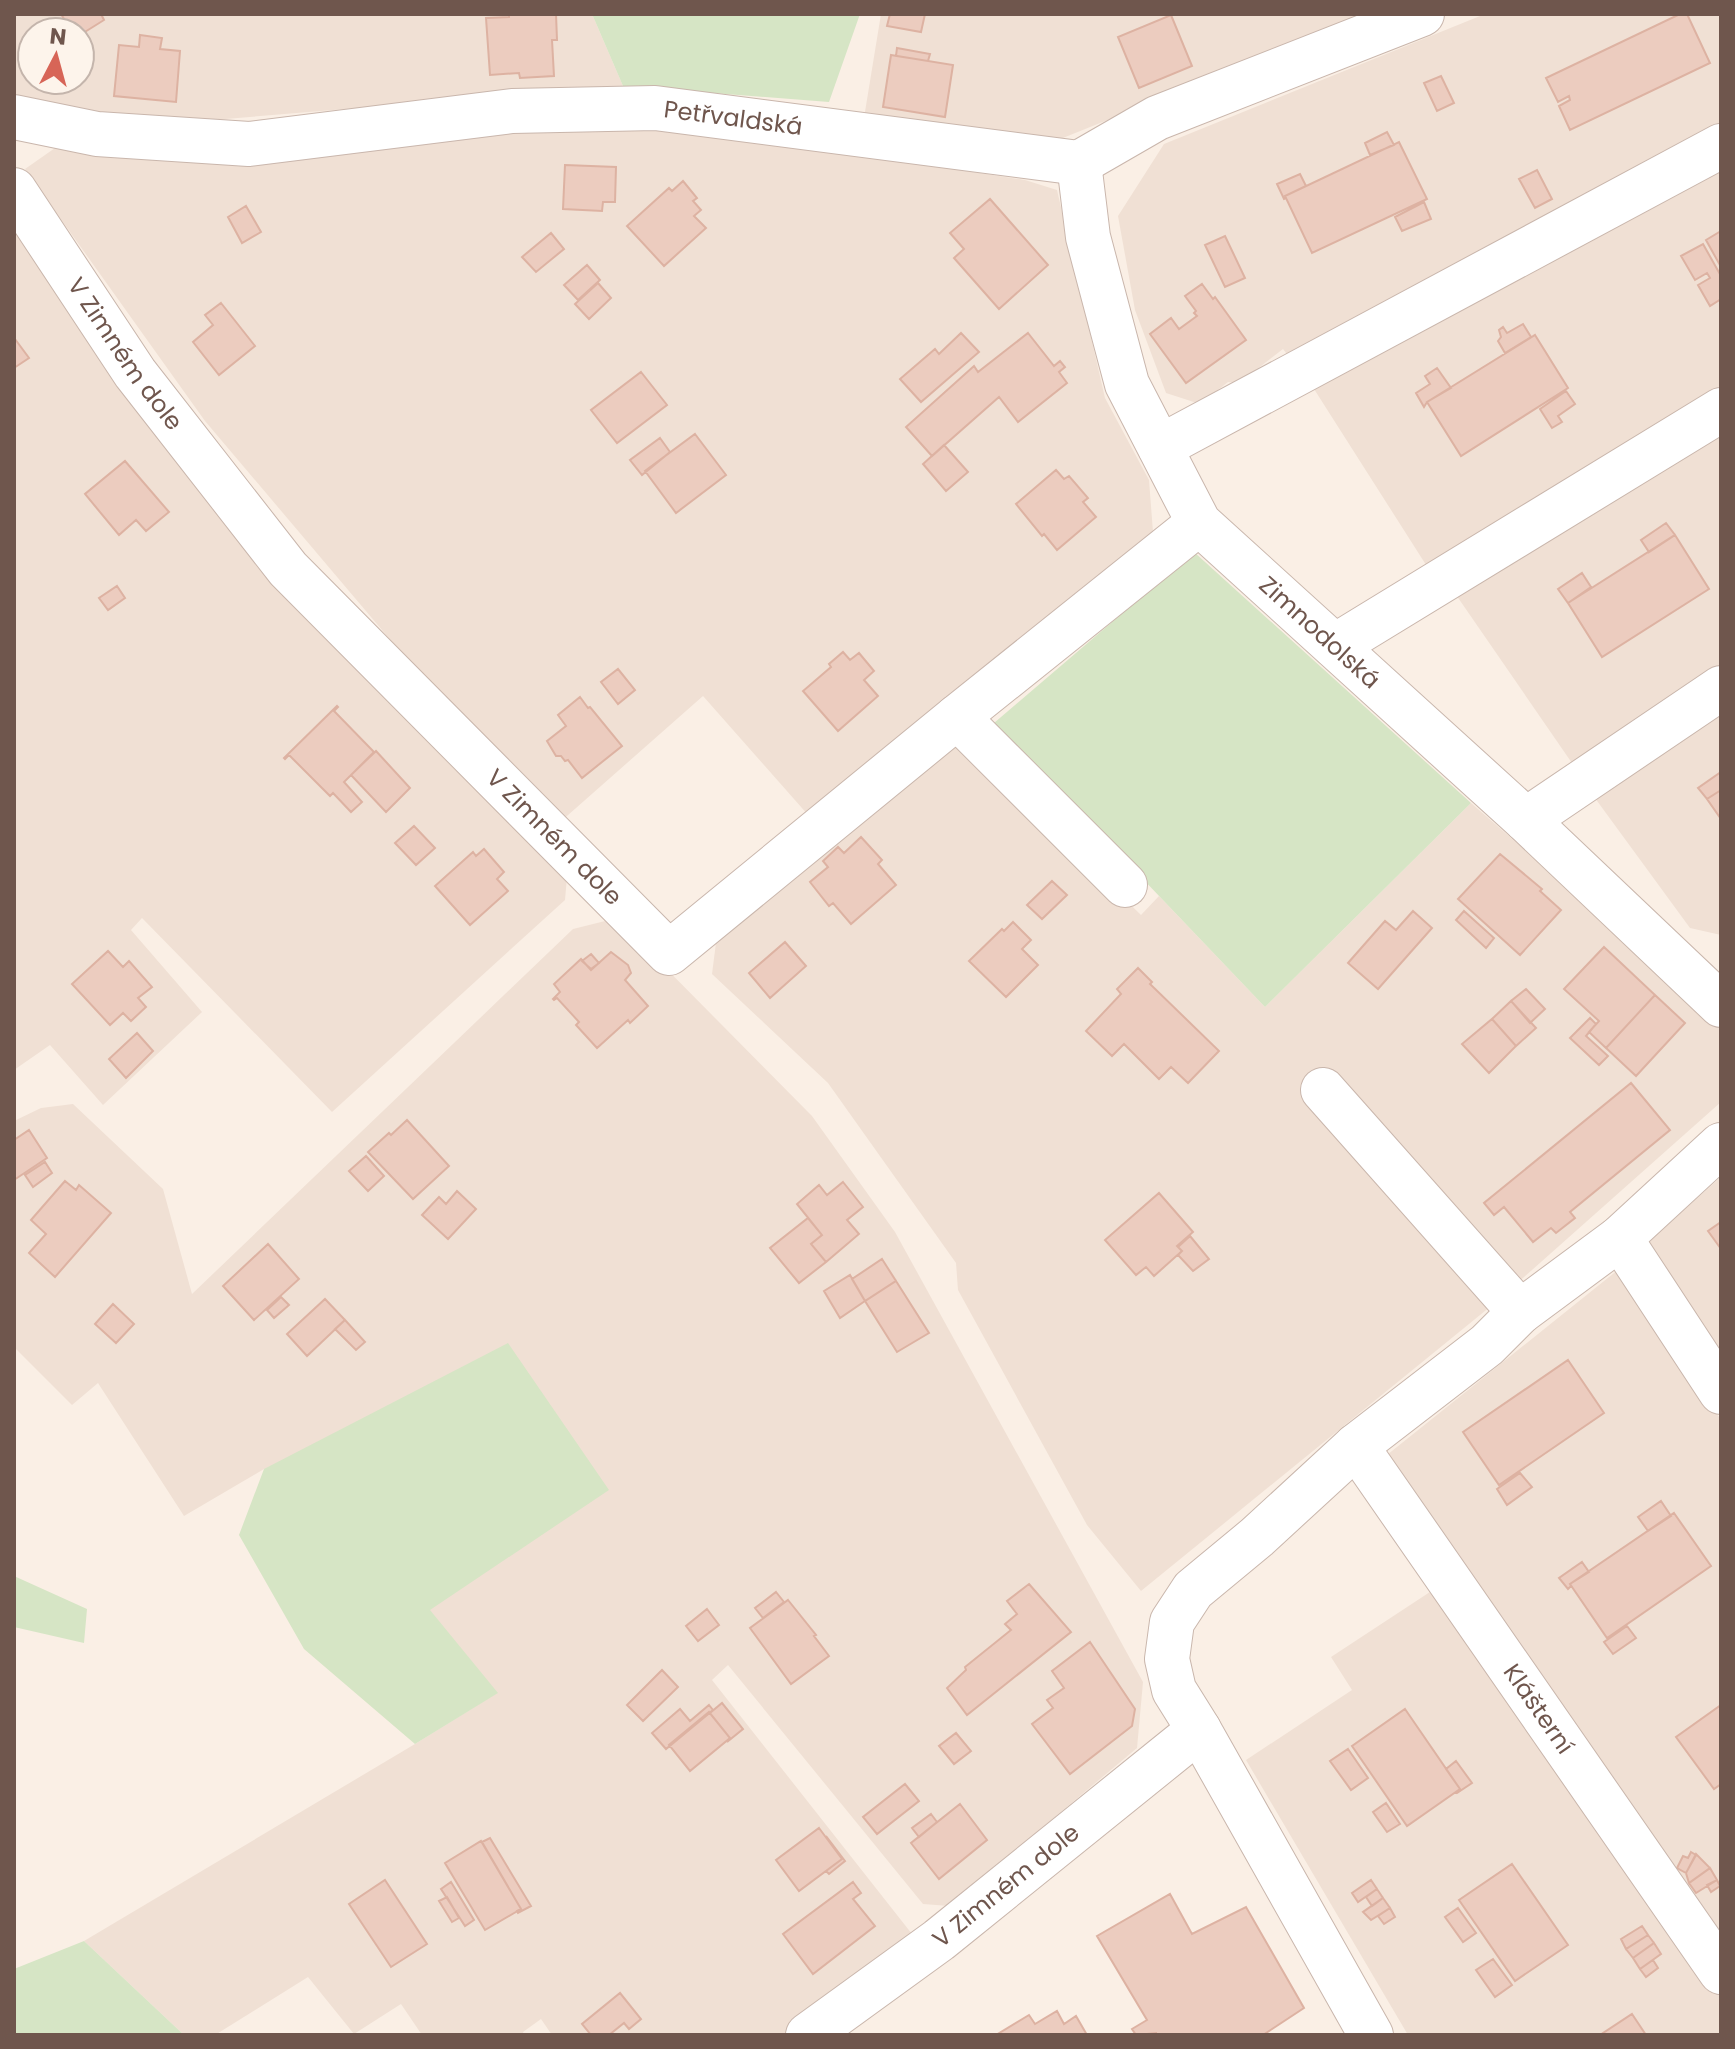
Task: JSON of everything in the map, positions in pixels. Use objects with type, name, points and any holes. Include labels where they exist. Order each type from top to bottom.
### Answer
[{"type":"street","points":[[1079,163],[1157,118],[1422,14]]},
{"type":"street","name":"Petřvaldská","points":[[14,117],[97,134],[249,144],[512,111],[655,108],[1079,163]]},
{"type":"street","points":[[1160,447],[1721,146]]},
{"type":"street","name":"Zimnodolská","points":[[1079,163],[1088,237],[1127,384],[1199,523],[1526,820],[1721,1005]]},
{"type":"street","name":"V Zimném dole","points":[[14,190],[135,373],[288,569],[669,953],[1199,523]]},
{"type":"street","points":[[1335,646],[1721,410]]},
{"type":"street","points":[[1526,820],[1721,688]]},
{"type":"street","points":[[957,717],[1125,885]]},
{"type":"street","points":[[1323,1090],[1520,1312]]},
{"type":"street","points":[[1371,2035],[1174,1690],[1167,1659],[1172,1622],[1193,1590],[1257,1537],[1356,1446],[1487,1345],[1520,1312],[1620,1238],[1721,1145]]},
{"type":"street","points":[[1620,1238],[1721,1392]]},
{"type":"street","name":"Klášterní","points":[[1356,1446],[1721,1972]]},
{"type":"street","name":"V Zimném dole","points":[[808,2035],[939,1940],[1199,1730]]},
{"type":"shaded area","points":[[14,14],[592,14],[623,86],[165,124],[14,100]]},
{"type":"shaded area","points":[[881,14],[1371,14],[1043,146],[863,124]]},
{"type":"shaded area","points":[[1485,14],[1721,14],[1721,128],[1290,358],[1283,349],[1239,383],[1228,382],[1200,404],[1166,393],[1135,310],[1118,216],[1164,144]]},
{"type":"shaded area","points":[[591,125],[710,131],[1025,180],[1057,190],[1105,398],[1149,480],[1153,532],[809,816],[703,696],[559,823],[443,702],[205,421],[25,169],[55,148],[143,159]]},
{"type":"shaded area","points":[[1721,164],[1721,390],[1428,568],[1307,378]]},
{"type":"shaded area","points":[[14,226],[567,877],[565,900],[332,1112],[142,918],[131,930],[202,1012],[103,1105],[50,1045],[14,1070]]},
{"type":"shaded area","points":[[1721,428],[1721,668],[1574,766],[1452,589]]},
{"type":"shaded area","points":[[1721,707],[1721,935],[1690,928],[1592,794]]},
{"type":"shaded area","points":[[961,739],[1141,915],[1159,896],[1265,1007],[1471,803],[1721,1021],[1721,1102],[1496,1302],[1141,1591],[1087,1525],[958,1290],[956,1263],[828,1083],[712,974],[717,935]]},
{"type":"shaded area","points":[[605,921],[624,926],[812,1116],[895,1232],[1143,1682],[1137,1748],[949,1906],[923,1904],[728,1665],[712,1680],[912,1934],[908,1947],[784,2035],[552,2035],[541,2019],[523,2032],[524,2035],[422,2035],[401,2004],[354,2034],[308,1977],[215,2035],[184,2035],[84,1941],[497,1693],[430,1611],[264,1469],[184,1516],[98,1383],[72,1405],[14,1347],[14,1121],[41,1108],[73,1104],[163,1189],[192,1294],[573,929]]},
{"type":"shaded area","points":[[1721,1177],[1721,1361],[1642,1247]]},
{"type":"shaded area","points":[[1619,1269],[1721,1420],[1721,1944],[1382,1459]]},
{"type":"shaded area","points":[[1433,1590],[1721,1995],[1721,2035],[1408,2035],[1246,1760],[1352,1690],[1331,1657]]},
{"type":"green space","points":[[592,14],[860,14],[829,102],[623,86]]},
{"type":"green space","points":[[1194,552],[1471,803],[1265,1007],[994,723]]},
{"type":"green space","points":[[508,1343],[609,1490],[430,1610],[498,1693],[415,1744],[304,1649],[239,1535],[264,1469]]},
{"type":"green space","points":[[14,1576],[87,1609],[84,1643],[14,1627]]},
{"type":"green space","points":[[84,1941],[184,2035],[14,2035],[14,1969]]},
{"type":"building","points":[[101,14],[104,20],[96,25],[96,16],[62,16]]},
{"type":"building","points":[[509,14],[556,14],[557,40],[552,40],[554,76],[520,78],[519,73],[490,75],[486,18],[509,17]]},
{"type":"building","points":[[890,14],[925,14],[921,32],[887,26]]},
{"type":"building","points":[[1680,14],[1687,14],[1710,63],[1570,130],[1559,106],[1570,100],[1569,96],[1558,102],[1546,78]]},
{"type":"building","points":[[1171,15],[1192,66],[1139,88],[1118,37]]},
{"type":"building","points":[[140,35],[162,38],[160,49],[180,51],[176,102],[114,96],[119,45],[139,47]]},
{"type":"building","points":[[897,48],[930,54],[928,61],[896,56]]},
{"type":"building","points":[[891,55],[953,65],[945,117],[883,107]]},
{"type":"building","points":[[1441,76],[1454,103],[1437,111],[1424,83]]},
{"type":"building","points":[[1387,132],[1394,145],[1370,155],[1365,143]]},
{"type":"building","points":[[1399,142],[1427,199],[1312,253],[1285,196]]},
{"type":"building","points":[[565,165],[616,167],[615,202],[603,202],[602,211],[563,209]]},
{"type":"building","points":[[1537,170],[1552,199],[1535,208],[1519,179]]},
{"type":"building","points":[[1300,174],[1306,186],[1284,199],[1277,184]]},
{"type":"building","points":[[683,181],[697,198],[693,201],[701,210],[694,216],[706,228],[664,266],[627,226],[669,188],[672,191]]},
{"type":"building","points":[[990,199],[1048,265],[999,309],[954,258],[964,249],[950,233]]},
{"type":"building","points":[[1424,202],[1431,219],[1402,231],[1395,217]]},
{"type":"building","points":[[246,206],[261,232],[242,243],[228,217]]},
{"type":"building","points":[[1721,231],[1721,267],[1706,240]]},
{"type":"building","points":[[551,233],[564,249],[536,272],[522,257]]},
{"type":"building","points":[[1225,236],[1245,278],[1225,287],[1205,245]]},
{"type":"building","points":[[1703,244],[1721,276],[1721,299],[1710,306],[1698,285],[1710,278],[1707,273],[1695,280],[1681,256]]},
{"type":"building","points":[[587,265],[600,280],[578,300],[564,285]]},
{"type":"building","points":[[598,283],[611,298],[589,319],[575,304]]},
{"type":"building","points":[[1202,284],[1246,340],[1186,383],[1150,334],[1171,318],[1179,329],[1197,316],[1185,296]]},
{"type":"building","points":[[221,303],[255,346],[219,375],[193,342],[213,325],[205,315]]},
{"type":"building","points":[[1523,324],[1531,337],[1505,353],[1498,341],[1501,337],[1499,330],[1503,327],[1507,333]]},
{"type":"building","points":[[961,333],[979,352],[921,402],[900,379],[935,349],[939,354]]},
{"type":"building","points":[[1028,333],[1054,366],[1060,361],[1065,367],[1059,372],[1067,383],[1018,422],[999,397],[932,456],[906,427],[974,366],[978,372]]},
{"type":"building","points":[[1535,335],[1568,388],[1461,456],[1427,402]]},
{"type":"building","points":[[14,340],[29,358],[14,368]]},
{"type":"building","points":[[1437,368],[1451,388],[1424,407],[1416,393],[1430,384],[1425,376]]},
{"type":"building","points":[[641,372],[667,405],[617,443],[591,410]]},
{"type":"building","points":[[1566,391],[1575,404],[1558,416],[1562,422],[1552,428],[1540,409]]},
{"type":"building","points":[[695,434],[726,475],[676,513],[645,471]]},
{"type":"building","points":[[660,438],[670,452],[642,475],[630,460]]},
{"type":"building","points":[[944,445],[968,472],[946,491],[923,464]]},
{"type":"building","points":[[125,461],[169,512],[146,531],[136,520],[119,535],[85,494]]},
{"type":"building","points":[[1056,470],[1064,479],[1069,476],[1088,498],[1083,502],[1096,517],[1057,550],[1016,504]]},
{"type":"building","points":[[1666,523],[1675,535],[1649,552],[1641,540]]},
{"type":"building","points":[[1675,535],[1709,589],[1602,657],[1568,603]]},
{"type":"building","points":[[1582,573],[1591,587],[1568,603],[1558,589]]},
{"type":"building","points":[[117,586],[125,598],[108,610],[99,598]]},
{"type":"building","points":[[843,652],[850,660],[859,653],[874,671],[864,680],[878,696],[838,731],[803,691]]},
{"type":"building","points":[[618,669],[635,690],[618,704],[601,682]]},
{"type":"building","points":[[580,697],[622,746],[582,778],[568,760],[556,756],[547,741],[566,726],[558,715]]},
{"type":"building","points":[[337,706],[334,711],[374,752],[344,782],[362,802],[351,812],[333,793],[330,796],[289,755],[284,758]]},
{"type":"building","points":[[376,751],[410,788],[386,812],[351,775]]},
{"type":"building","points":[[1721,772],[1721,790],[1707,799],[1698,788]]},
{"type":"building","points":[[1721,790],[1721,819],[1707,799]]},
{"type":"building","points":[[414,826],[435,848],[416,865],[395,843]]},
{"type":"building","points":[[861,837],[882,860],[878,864],[896,885],[851,924],[833,903],[829,906],[810,882],[828,867],[823,861],[838,847],[844,853]]},
{"type":"building","points":[[484,849],[504,872],[497,879],[508,891],[470,925],[435,886],[473,852],[476,856]]},
{"type":"building","points":[[1500,854],[1542,889],[1540,891],[1561,910],[1520,955],[1458,899]]},
{"type":"building","points":[[1052,881],[1067,895],[1042,919],[1027,905]]},
{"type":"building","points":[[1413,911],[1432,928],[1378,989],[1348,963],[1385,921],[1396,930]]},
{"type":"building","points":[[1464,911],[1494,938],[1486,948],[1456,920]]},
{"type":"building","points":[[1013,922],[1031,940],[1022,949],[1038,965],[1006,997],[969,961]]},
{"type":"building","points":[[785,942],[806,966],[770,998],[749,973]]},
{"type":"building","points":[[1604,947],[1655,995],[1606,1048],[1589,1032],[1599,1021],[1564,989]]},
{"type":"building","points":[[108,951],[123,967],[129,961],[152,987],[138,998],[146,1007],[131,1021],[123,1013],[110,1025],[72,984]]},
{"type":"building","points":[[611,952],[628,965],[631,973],[625,980],[648,1006],[597,1048],[576,1025],[579,1022],[557,998],[553,999],[560,992],[554,984],[581,959],[591,970]]},
{"type":"building","points":[[591,954],[599,963],[591,969],[582,961]]},
{"type":"building","points":[[1138,968],[1152,982],[1150,984],[1219,1051],[1188,1083],[1171,1067],[1159,1079],[1124,1044],[1112,1056],[1086,1031],[1121,994],[1117,989]]},
{"type":"building","points":[[1526,989],[1545,1009],[1530,1023],[1511,1001]]},
{"type":"building","points":[[1655,995],[1685,1023],[1636,1076],[1606,1048]]},
{"type":"building","points":[[1511,1001],[1536,1028],[1516,1046],[1492,1019]]},
{"type":"building","points":[[1590,1018],[1596,1024],[1586,1036],[1608,1056],[1599,1065],[1570,1038]]},
{"type":"building","points":[[1492,1019],[1516,1046],[1489,1073],[1462,1044]]},
{"type":"building","points":[[137,1033],[153,1051],[126,1078],[109,1059]]},
{"type":"building","points":[[1631,1083],[1670,1130],[1570,1212],[1575,1218],[1556,1233],[1551,1228],[1533,1242],[1504,1207],[1494,1215],[1484,1203]]},
{"type":"building","points":[[407,1120],[449,1166],[413,1199],[368,1152]]},
{"type":"building","points":[[29,1130],[47,1158],[14,1180],[14,1140]]},
{"type":"building","points":[[366,1156],[384,1176],[368,1191],[349,1171]]},
{"type":"building","points":[[45,1162],[52,1173],[33,1187],[25,1175]]},
{"type":"building","points":[[65,1181],[76,1190],[79,1185],[111,1213],[55,1277],[29,1253],[46,1234],[31,1220]]},
{"type":"building","points":[[843,1182],[863,1207],[847,1220],[859,1234],[826,1262],[811,1244],[822,1235],[797,1204],[819,1185],[827,1195]]},
{"type":"building","points":[[457,1191],[476,1209],[448,1239],[422,1215],[439,1197],[446,1204]]},
{"type":"building","points":[[1159,1193],[1193,1232],[1177,1246],[1182,1251],[1154,1276],[1146,1267],[1136,1275],[1105,1240]]},
{"type":"building","points":[[808,1218],[822,1235],[811,1244],[826,1262],[799,1283],[770,1248]]},
{"type":"building","points":[[1721,1222],[1721,1249],[1708,1231]]},
{"type":"building","points":[[1190,1236],[1209,1259],[1193,1271],[1178,1255],[1182,1251],[1178,1247]]},
{"type":"building","points":[[268,1244],[299,1279],[254,1320],[223,1286]]},
{"type":"building","points":[[882,1259],[896,1281],[865,1301],[852,1279]]},
{"type":"building","points":[[850,1275],[865,1301],[840,1318],[824,1291]]},
{"type":"building","points":[[896,1281],[929,1333],[897,1352],[865,1301]]},
{"type":"building","points":[[281,1297],[289,1305],[274,1318],[267,1310]]},
{"type":"building","points":[[325,1299],[345,1320],[307,1356],[287,1334]]},
{"type":"building","points":[[113,1304],[134,1324],[116,1343],[95,1324]]},
{"type":"building","points":[[345,1320],[365,1342],[356,1350],[335,1329]]},
{"type":"building","points":[[1568,1360],[1604,1413],[1499,1485],[1463,1432]]},
{"type":"building","points":[[1520,1473],[1532,1487],[1507,1505],[1497,1489]]},
{"type":"building","points":[[1661,1501],[1671,1516],[1648,1531],[1638,1517]]},
{"type":"building","points":[[1674,1513],[1711,1566],[1607,1638],[1570,1584]]},
{"type":"building","points":[[1582,1562],[1589,1572],[1570,1584],[1568,1589],[1559,1578]]},
{"type":"building","points":[[1029,1584],[1071,1632],[967,1715],[947,1688],[966,1670],[965,1667],[1011,1630],[1005,1624],[1017,1614],[1007,1601]]},
{"type":"building","points":[[776,1592],[784,1602],[763,1618],[755,1608]]},
{"type":"building","points":[[788,1600],[829,1656],[791,1684],[750,1628]]},
{"type":"building","points":[[707,1609],[719,1625],[698,1641],[686,1626]]},
{"type":"building","points":[[1627,1626],[1636,1638],[1613,1654],[1604,1642]]},
{"type":"building","points":[[1090,1642],[1135,1709],[1132,1726],[1070,1774],[1032,1724],[1053,1708],[1047,1700],[1064,1688],[1052,1671]]},
{"type":"building","points":[[662,1670],[678,1687],[643,1721],[627,1705]]},
{"type":"building","points":[[722,1703],[743,1729],[727,1742],[730,1738],[710,1713]]},
{"type":"building","points":[[709,1705],[713,1710],[666,1749],[652,1733],[680,1709],[690,1721]]},
{"type":"building","points":[[1721,1705],[1721,1784],[1714,1789],[1676,1737]]},
{"type":"building","points":[[1405,1709],[1460,1789],[1407,1826],[1352,1746]]},
{"type":"building","points":[[709,1712],[730,1738],[690,1771],[669,1745]]},
{"type":"building","points":[[956,1733],[971,1751],[954,1764],[939,1746]]},
{"type":"building","points":[[1348,1749],[1368,1778],[1351,1790],[1330,1761]]},
{"type":"building","points":[[1456,1761],[1472,1783],[1457,1793],[1460,1789],[1446,1769]]},
{"type":"building","points":[[905,1784],[919,1801],[877,1834],[863,1817]]},
{"type":"building","points":[[1386,1803],[1400,1824],[1387,1832],[1373,1812]]},
{"type":"building","points":[[960,1804],[987,1840],[939,1879],[911,1843]]},
{"type":"building","points":[[931,1814],[937,1822],[919,1837],[912,1828]]},
{"type":"building","points":[[819,1828],[842,1859],[799,1891],[776,1860]]},
{"type":"building","points":[[826,1836],[845,1861],[829,1874],[826,1871],[842,1859]]},
{"type":"building","points":[[490,1838],[531,1906],[518,1913],[521,1909],[482,1842]]},
{"type":"building","points":[[481,1841],[521,1909],[485,1930],[445,1863]]},
{"type":"building","points":[[1691,1852],[1696,1855],[1686,1873],[1677,1868],[1683,1856],[1688,1858]]},
{"type":"building","points":[[1696,1854],[1710,1868],[1689,1883],[1686,1873]]},
{"type":"building","points":[[1512,1864],[1568,1945],[1515,1981],[1459,1900]]},
{"type":"building","points":[[1710,1868],[1717,1880],[1696,1893],[1689,1883]]},
{"type":"building","points":[[385,1880],[427,1944],[391,1967],[349,1904]]},
{"type":"building","points":[[1371,1880],[1377,1889],[1358,1902],[1352,1893]]},
{"type":"building","points":[[1717,1880],[1720,1886],[1711,1892],[1707,1885]]},
{"type":"building","points":[[451,1882],[474,1920],[465,1926],[441,1889]]},
{"type":"building","points":[[853,1882],[861,1893],[853,1899],[875,1926],[813,1974],[783,1934]]},
{"type":"building","points":[[1377,1889],[1383,1898],[1372,1906],[1366,1897]]},
{"type":"building","points":[[1170,1894],[1192,1934],[1246,1907],[1304,2008],[1263,2035],[1136,2035],[1132,2029],[1147,2020],[1097,1936]]},
{"type":"building","points":[[447,1897],[459,1918],[452,1922],[439,1901]]},
{"type":"building","points":[[1383,1898],[1390,1908],[1371,1920],[1363,1912]]},
{"type":"building","points":[[1390,1908],[1395,1917],[1384,1924],[1378,1916]]},
{"type":"building","points":[[1458,1908],[1476,1933],[1463,1942],[1445,1917]]},
{"type":"building","points":[[1642,1926],[1648,1935],[1626,1949],[1621,1939]]},
{"type":"building","points":[[1648,1935],[1654,1943],[1633,1958],[1626,1949]]},
{"type":"building","points":[[1654,1943],[1661,1954],[1640,1969],[1633,1958]]},
{"type":"building","points":[[1493,1959],[1512,1985],[1495,1997],[1476,1970]]},
{"type":"building","points":[[1653,1960],[1658,1968],[1646,1977],[1640,1969]]},
{"type":"building","points":[[620,1993],[641,2019],[629,2029],[624,2023],[609,2035],[591,2035],[582,2024]]},
{"type":"building","points":[[1057,2011],[1064,2024],[1076,2016],[1087,2035],[996,2035],[1029,2015],[1035,2024]]},
{"type":"building","points":[[1632,2014],[1646,2035],[1600,2035]]}]
